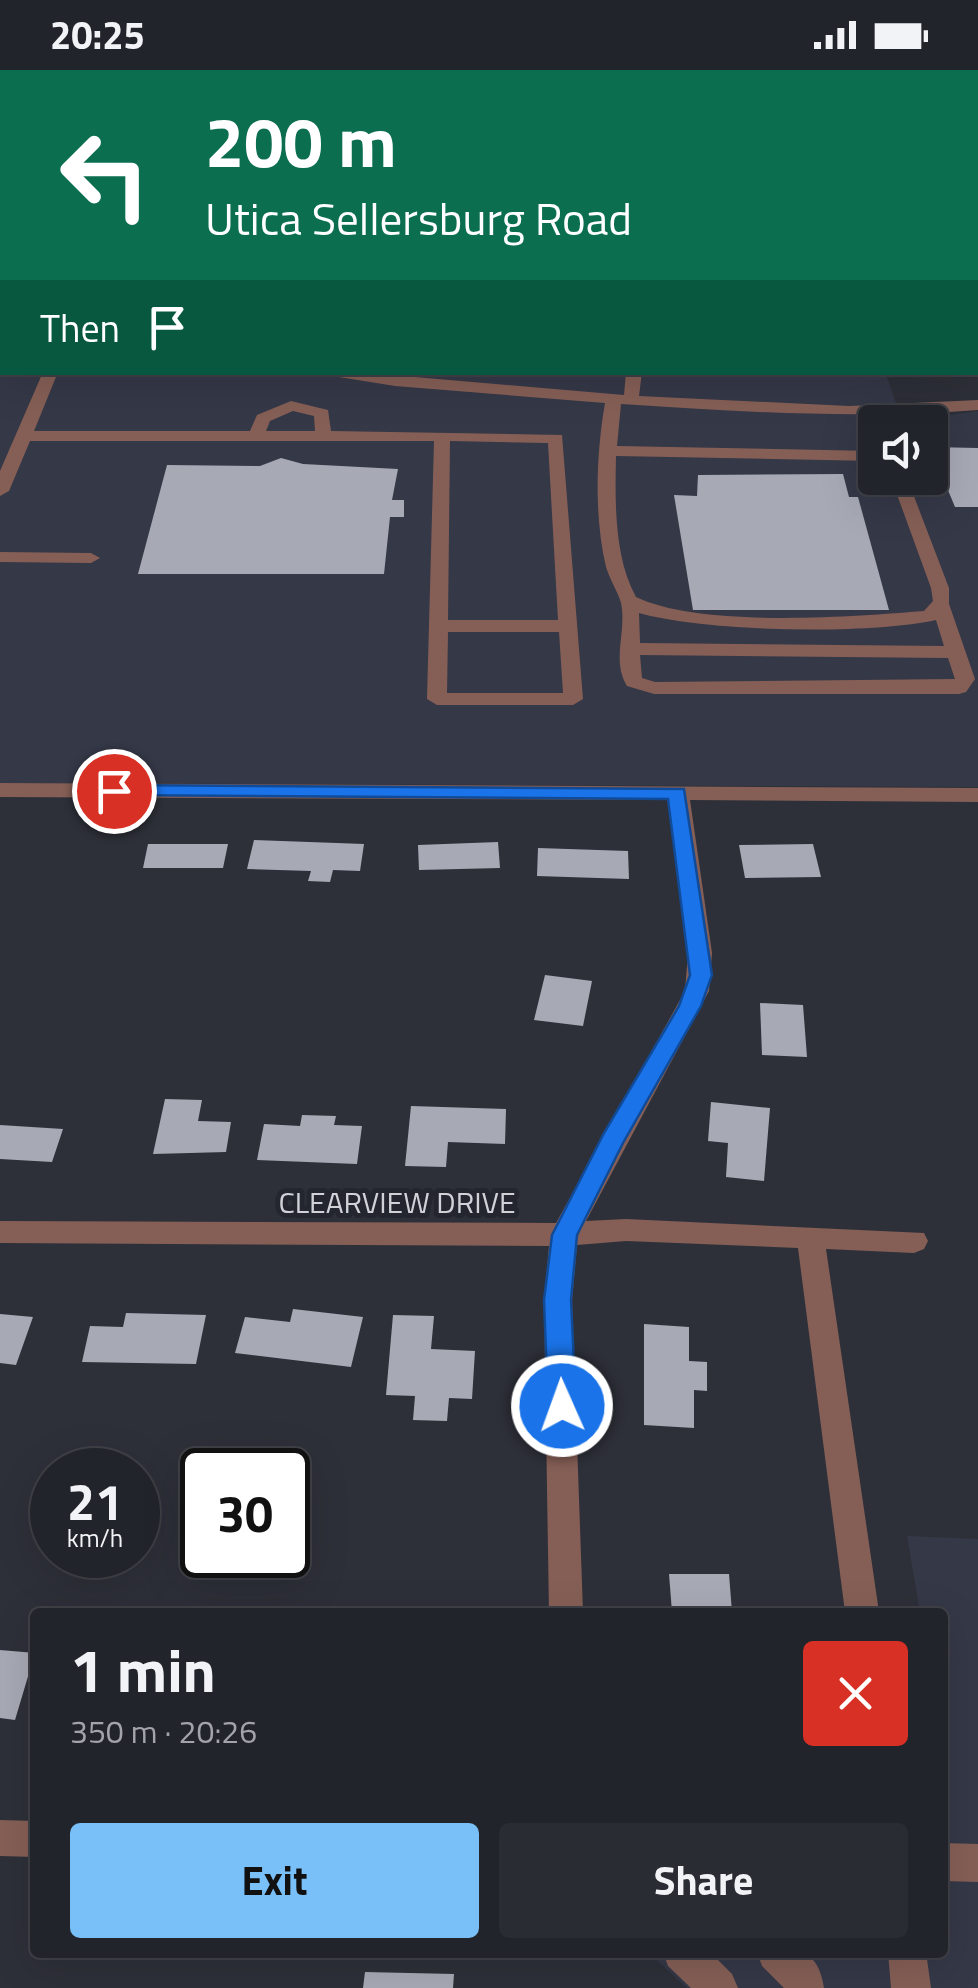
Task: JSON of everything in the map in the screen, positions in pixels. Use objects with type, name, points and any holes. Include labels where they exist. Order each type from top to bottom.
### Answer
[{"type":"street","points":[[0,491],[49,375]]},
{"type":"street","points":[[360,375],[435,380],[556,438],[573,699],[437,699],[442,436]]},
{"type":"street","points":[[633,375],[608,450],[615,562],[618,580],[630,603],[627,649],[634,682],[654,688],[959,688],[966,680],[940,604],[940,588],[905,495]]},
{"type":"street","points":[[23,436],[442,436],[502,414],[623,400],[858,416]]},
{"type":"street","points":[[948,409],[978,405]]},
{"type":"street","points":[[256,436],[263,418],[291,406],[322,413],[323,436]]},
{"type":"street","points":[[608,450],[858,456]]},
{"type":"street","points":[[0,557],[91,558]]},
{"type":"street","points":[[630,603],[655,616],[774,620],[909,619],[930,616],[940,604]]},
{"type":"street","points":[[438,626],[567,626]]},
{"type":"street","points":[[627,649],[956,652]]},
{"type":"street","points":[[0,790],[978,794]]},
{"type":"street","points":[[566,1608],[558,1300],[564,1235],[697,990],[700,953],[678,793]]},
{"type":"street","name":"CLEARVIEW DRIVE","points":[[0,1232],[564,1235],[626,1230],[914,1241]]},
{"type":"street","points":[[810,1239],[861,1608]]},
{"type":"street","points":[[0,1838],[30,1838]]},
{"type":"street","points":[[948,1862],[978,1862]]},
{"type":"street","points":[[688,1958],[718,1988]]},
{"type":"street","points":[[783,1958],[802,1974],[804,1988]]},
{"type":"street","points":[[908,1958],[912,1988]]},
{"type":"shaded area","points":[[0,375],[886,375],[897,405],[858,405],[858,495],[948,495],[948,415],[978,411],[978,787],[0,783]]},
{"type":"shaded area","points":[[907,1536],[978,1539],[978,1988],[687,1988],[654,1958],[948,1958],[948,1608],[919,1608]]},
{"type":"building","points":[[948,447],[978,448],[978,507],[955,507],[948,490]]},
{"type":"building","points":[[281,458],[303,464],[398,469],[392,500],[404,500],[404,517],[390,517],[384,574],[138,574],[167,465],[260,466]]},
{"type":"building","points":[[843,474],[849,497],[858,497],[889,610],[693,610],[674,495],[697,496],[698,475]]},
{"type":"building","points":[[254,840],[364,844],[360,871],[333,870],[330,882],[308,881],[311,871],[247,869]]},
{"type":"building","points":[[498,842],[500,868],[419,870],[418,845]]},
{"type":"building","points":[[148,844],[228,844],[223,868],[143,868]]},
{"type":"building","points":[[813,844],[821,877],[745,878],[739,845]]},
{"type":"building","points":[[538,848],[628,851],[629,879],[537,876]]},
{"type":"building","points":[[545,975],[592,981],[583,1026],[534,1020]]},
{"type":"building","points":[[760,1003],[803,1005],[807,1057],[762,1055]]},
{"type":"building","points":[[165,1099],[202,1100],[198,1121],[231,1122],[226,1152],[153,1154]]},
{"type":"building","points":[[711,1102],[770,1108],[764,1181],[726,1177],[728,1143],[708,1141]]},
{"type":"building","points":[[411,1106],[506,1109],[505,1144],[448,1142],[446,1167],[405,1166]]},
{"type":"building","points":[[302,1115],[336,1116],[334,1125],[362,1126],[357,1164],[257,1160],[264,1124],[300,1126]]},
{"type":"building","points":[[0,1125],[63,1129],[52,1162],[0,1159]]},
{"type":"building","points":[[293,1309],[363,1317],[351,1367],[235,1353],[245,1317],[290,1322]]},
{"type":"building","points":[[126,1313],[206,1315],[196,1364],[82,1362],[90,1326],[123,1327]]},
{"type":"building","points":[[0,1314],[33,1317],[16,1365],[0,1363]]},
{"type":"building","points":[[393,1315],[434,1316],[431,1349],[475,1351],[472,1399],[449,1398],[447,1421],[413,1420],[415,1396],[386,1395]]},
{"type":"building","points":[[644,1324],[689,1327],[689,1361],[707,1362],[707,1391],[694,1390],[694,1428],[644,1425]]},
{"type":"building","points":[[669,1574],[729,1574],[732,1608],[672,1608]]},
{"type":"building","points":[[0,1650],[30,1653],[30,1670],[15,1720],[0,1718]]},
{"type":"building","points":[[365,1972],[454,1974],[453,1988],[363,1988]]},
{"type":"route","points":[[114,791],[678,793],[701,975],[690,1006],[613,1139],[564,1235],[558,1300],[562,1406]]}]
